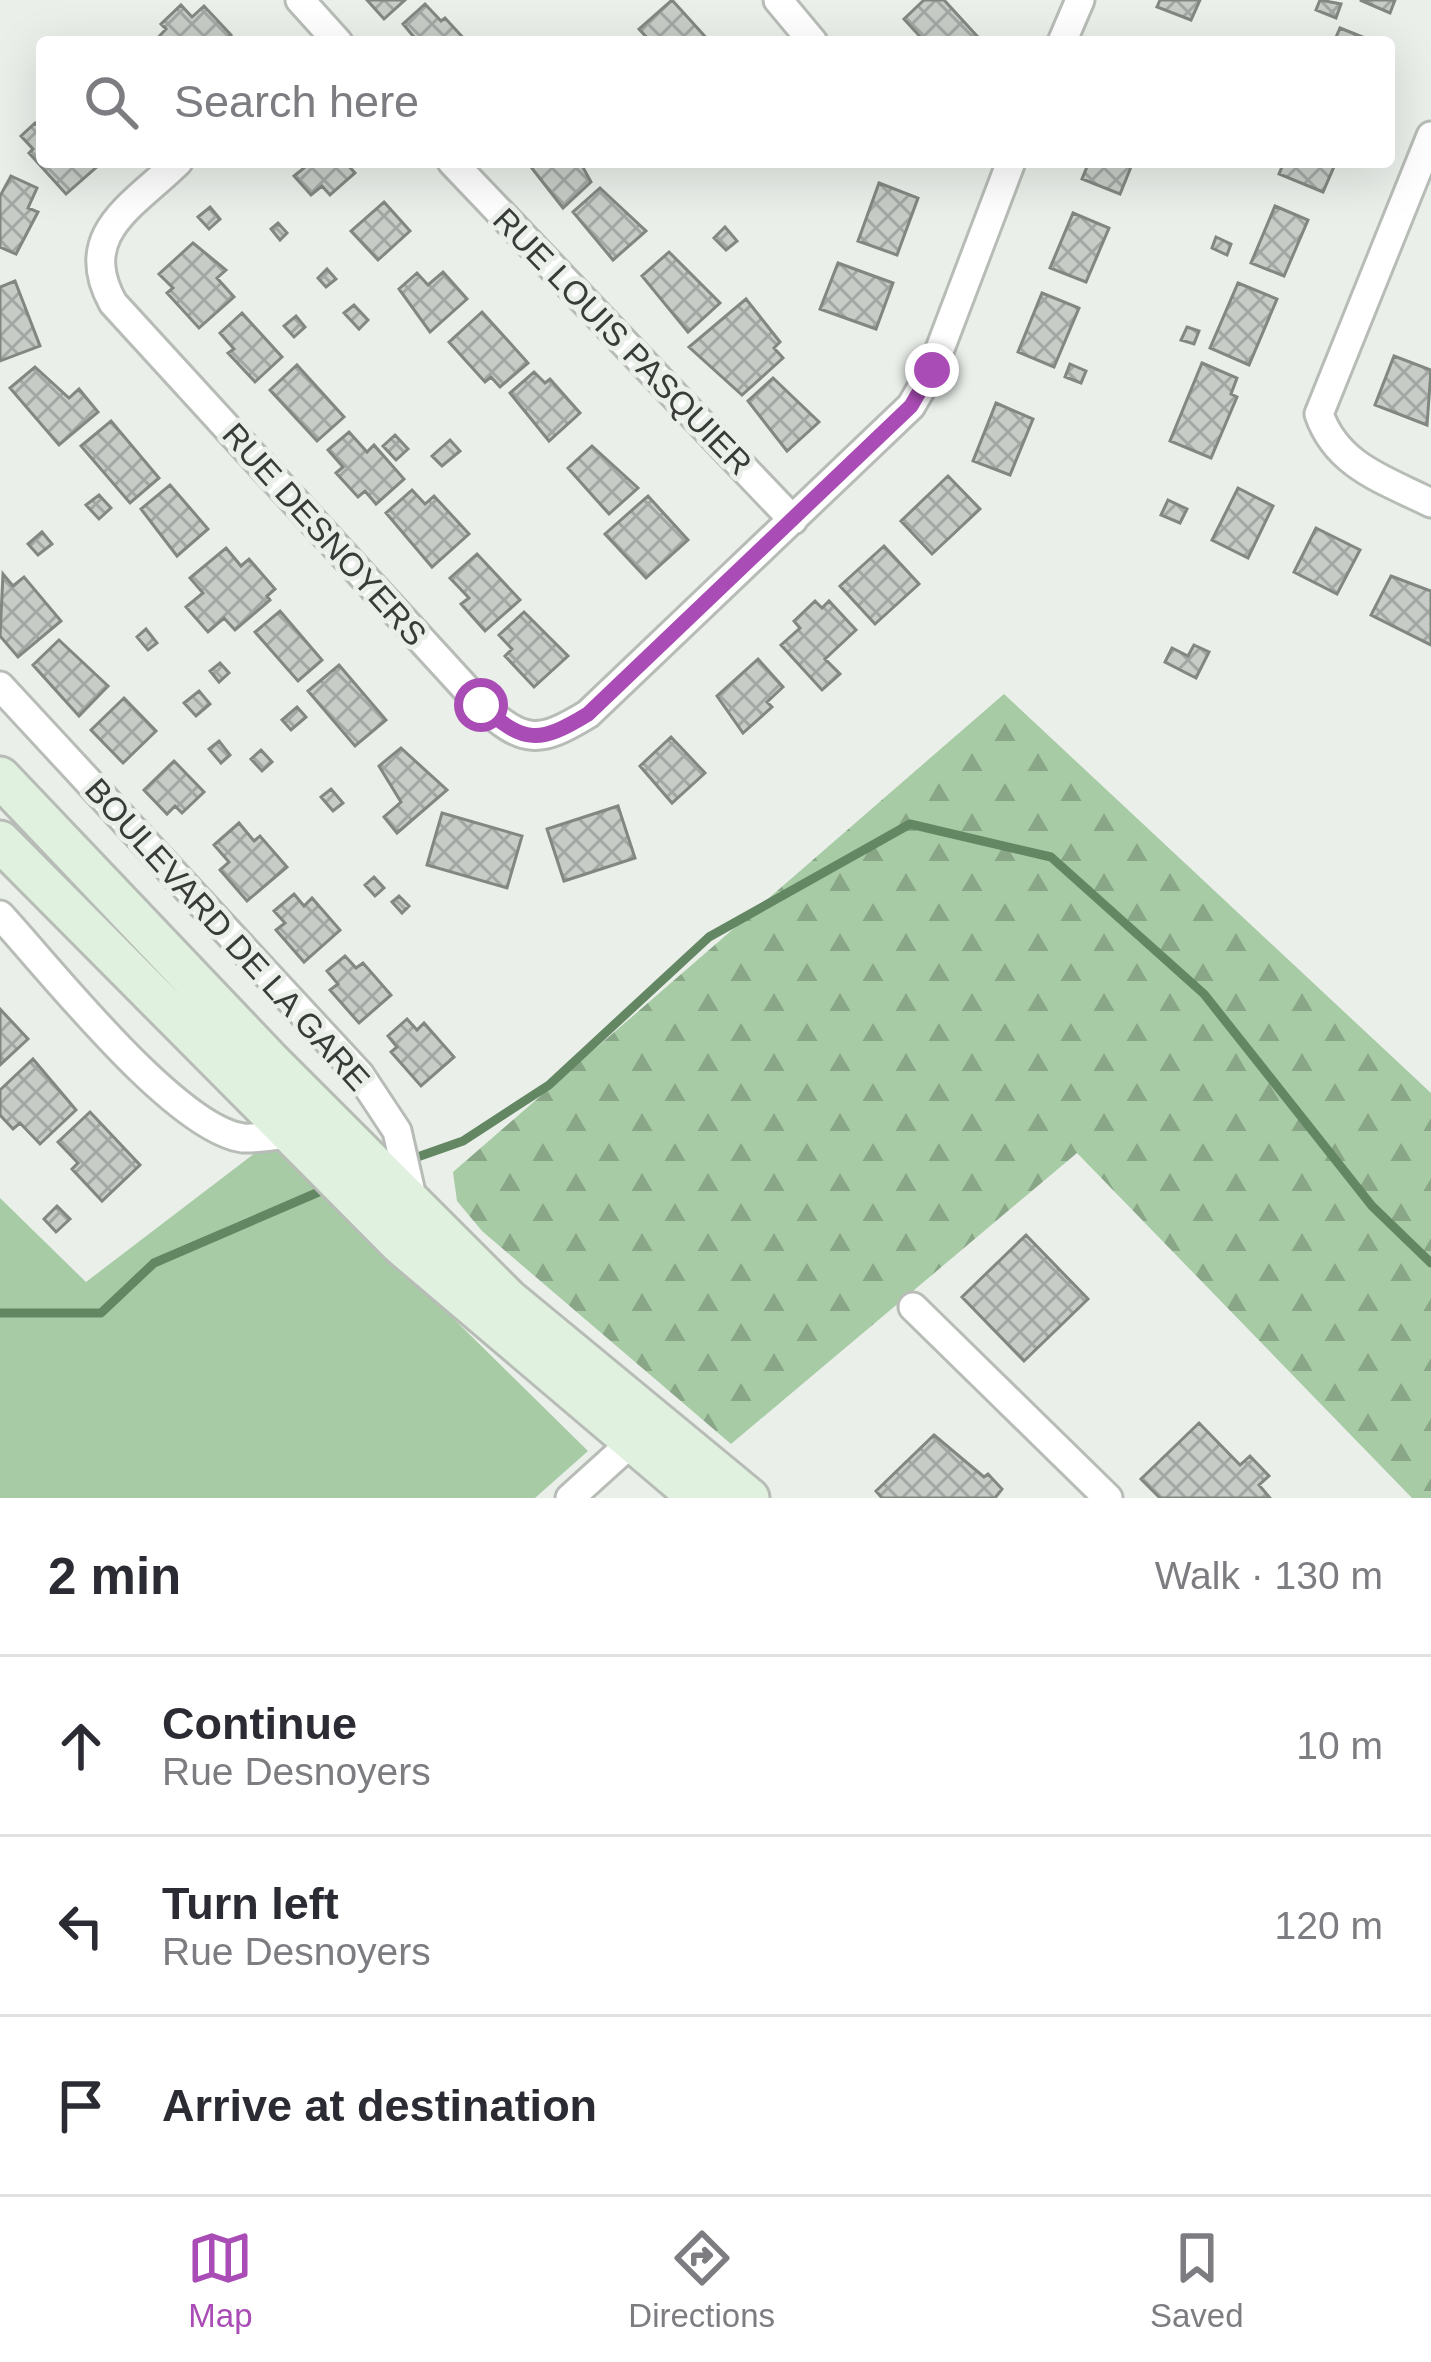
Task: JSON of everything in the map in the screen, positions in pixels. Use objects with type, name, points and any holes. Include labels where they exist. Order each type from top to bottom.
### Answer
[{"type":"street","points":[[300,0],[321,36]]},
{"type":"street","points":[[778,0],[808,36]]},
{"type":"street","points":[[1065,36],[1080,0]]},
{"type":"street","points":[[1431,136],[1319,414],[1328,440],[1350,462],[1431,503]]},
{"type":"street","name":"RUE DESNOYERS","points":[[172,168],[106,231],[98,255],[101,281],[113,303],[503,725],[531,738],[554,734],[588,714],[911,406],[1009,168]]},
{"type":"street","name":"RUE LOUIS PASQUIER","points":[[458,168],[793,520]]},
{"type":"street","name":"BOULEVARD DE LA GARE","points":[[0,686],[360,1075],[397,1131],[414,1205]]},
{"type":"street","name":"BOULEVARD DE LA GARE","points":[[0,777],[414,1205],[642,1432],[698,1498]]},
{"type":"street","name":"BOULEVARD DE LA GARE","points":[[0,841],[401,1245],[642,1432],[749,1498]]},
{"type":"street","points":[[0,915],[167,1095],[206,1122],[242,1138],[289,1134]]},
{"type":"street","points":[[913,1307],[1108,1498]]},
{"type":"street","points":[[570,1498],[642,1432]]},
{"type":"green space","points":[[1004,694],[1431,1093],[1431,1498],[1412,1498],[1077,1153],[731,1444],[482,1231],[457,1201],[453,1172]]},
{"type":"green space","points":[[272,1140],[588,1451],[535,1498],[0,1498],[0,1198],[86,1282]]},
{"type":"building","points":[[367,0],[405,0],[384,19]]},
{"type":"building","points":[[672,0],[705,36],[645,36],[639,29]]},
{"type":"building","points":[[924,0],[944,0],[977,36],[920,36],[904,19]]},
{"type":"building","points":[[1160,0],[1200,0],[1191,20],[1157,7]]},
{"type":"building","points":[[1320,0],[1341,4],[1336,18],[1316,10]]},
{"type":"building","points":[[1360,0],[1395,0],[1390,13]]},
{"type":"building","points":[[425,4],[462,36],[413,36],[403,24]]},
{"type":"building","points":[[181,5],[192,17],[204,6],[231,35],[160,36],[166,29],[161,24]]},
{"type":"building","points":[[1340,28],[1360,36],[1337,36]]},
{"type":"building","points":[[36,124],[36,161],[29,153],[33,149],[21,136]]},
{"type":"building","points":[[43,168],[95,168],[66,194]]},
{"type":"building","points":[[304,168],[350,168],[355,173],[330,195],[322,186],[311,195],[294,176]]},
{"type":"building","points":[[532,168],[583,168],[591,182],[563,208]]},
{"type":"building","points":[[1087,168],[1131,168],[1120,194],[1082,179]]},
{"type":"building","points":[[1282,168],[1333,168],[1323,192],[1279,174]]},
{"type":"building","points":[[11,176],[37,188],[28,208],[38,212],[16,254],[0,247],[0,196]]},
{"type":"building","points":[[879,183],[918,198],[897,255],[858,241]]},
{"type":"building","points":[[600,188],[646,231],[613,260],[573,212]]},
{"type":"building","points":[[384,202],[410,231],[378,260],[351,231]]},
{"type":"building","points":[[1275,206],[1308,220],[1284,276],[1251,263]]},
{"type":"building","points":[[210,207],[220,219],[209,229],[198,217]]},
{"type":"building","points":[[1073,213],[1109,228],[1086,282],[1050,268]]},
{"type":"building","points":[[278,223],[287,233],[280,240],[271,229]]},
{"type":"building","points":[[725,227],[737,241],[726,250],[714,238]]},
{"type":"building","points":[[1216,237],[1231,244],[1227,255],[1212,248]]},
{"type":"building","points":[[193,243],[226,270],[217,278],[234,297],[199,328],[167,293],[173,288],[159,274]]},
{"type":"building","points":[[669,252],[720,303],[688,332],[642,276]]},
{"type":"building","points":[[838,263],[893,283],[876,329],[820,309]]},
{"type":"building","points":[[327,269],[336,279],[326,287],[318,278]]},
{"type":"building","points":[[443,272],[467,299],[430,332],[399,289],[417,273],[428,285]]},
{"type":"building","points":[[15,281],[40,346],[0,361],[0,287]]},
{"type":"building","points":[[1238,283],[1277,299],[1249,365],[1210,348]]},
{"type":"building","points":[[1042,293],[1079,308],[1054,367],[1018,352]]},
{"type":"building","points":[[746,299],[780,342],[774,348],[783,358],[742,395],[689,347]]},
{"type":"building","points":[[354,305],[368,320],[359,329],[344,313]]},
{"type":"building","points":[[482,312],[528,363],[500,387],[491,377],[485,382],[449,342]]},
{"type":"building","points":[[242,313],[282,357],[255,382],[228,353],[234,349],[220,333]]},
{"type":"building","points":[[296,316],[305,327],[294,337],[284,326]]},
{"type":"building","points":[[1187,327],[1199,331],[1194,344],[1181,340]]},
{"type":"building","points":[[1394,356],[1431,370],[1427,425],[1375,405]]},
{"type":"building","points":[[1202,363],[1237,378],[1231,394],[1237,397],[1211,458],[1170,441]]},
{"type":"building","points":[[1070,364],[1086,371],[1081,383],[1065,377]]},
{"type":"building","points":[[297,365],[344,417],[317,441],[270,390]]},
{"type":"building","points":[[35,367],[69,398],[79,389],[98,412],[59,445],[10,388]]},
{"type":"building","points":[[534,372],[545,383],[550,379],[580,413],[549,441],[510,393]]},
{"type":"building","points":[[773,378],[819,422],[787,451],[748,401]]},
{"type":"building","points":[[996,403],[1033,419],[1010,475],[973,461]]},
{"type":"building","points":[[111,421],[159,478],[130,503],[81,446]]},
{"type":"building","points":[[349,432],[367,452],[374,445],[404,479],[376,504],[365,491],[358,497],[336,473],[343,467],[328,450]]},
{"type":"building","points":[[395,435],[408,449],[396,460],[383,446]]},
{"type":"building","points":[[450,440],[460,451],[442,466],[432,456]]},
{"type":"building","points":[[592,446],[638,488],[609,514],[568,468]]},
{"type":"building","points":[[948,476],[980,509],[932,554],[901,521]]},
{"type":"building","points":[[170,485],[208,529],[177,556],[141,509]]},
{"type":"building","points":[[1238,488],[1273,506],[1248,558],[1212,540]]},
{"type":"building","points":[[412,490],[425,504],[434,496],[469,534],[432,567],[386,513]]},
{"type":"building","points":[[99,495],[111,508],[99,519],[86,505]]},
{"type":"building","points":[[648,496],[688,540],[646,578],[605,534]]},
{"type":"building","points":[[1168,500],[1187,509],[1180,523],[1161,515]]},
{"type":"building","points":[[1316,528],[1360,550],[1337,594],[1294,572]]},
{"type":"building","points":[[42,532],[52,544],[38,555],[28,544]]},
{"type":"building","points":[[884,546],[919,584],[875,624],[840,586]]},
{"type":"building","points":[[226,548],[241,566],[249,559],[275,589],[267,596],[270,600],[235,630],[224,618],[208,632],[186,607],[203,593],[190,578]]},
{"type":"building","points":[[477,554],[520,600],[485,631],[461,604],[469,598],[450,578]]},
{"type":"building","points":[[3,574],[13,586],[24,577],[61,621],[18,657],[0,636]]},
{"type":"building","points":[[1391,576],[1431,591],[1431,645],[1371,615]]},
{"type":"building","points":[[815,601],[822,608],[829,601],[856,630],[825,659],[840,674],[822,690],[781,645],[800,628],[794,621]]},
{"type":"building","points":[[280,611],[322,660],[298,681],[255,632]]},
{"type":"building","points":[[524,612],[568,656],[534,687],[505,656],[512,649],[499,635]]},
{"type":"building","points":[[146,629],[157,643],[148,650],[137,637]]},
{"type":"building","points":[[59,640],[108,686],[79,716],[33,665]]},
{"type":"building","points":[[1194,645],[1209,652],[1196,678],[1165,662],[1172,648],[1188,656]]},
{"type":"building","points":[[758,659],[783,687],[767,702],[772,707],[743,733],[717,696]]},
{"type":"building","points":[[220,663],[229,673],[219,682],[210,671]]},
{"type":"building","points":[[339,665],[386,720],[355,746],[308,691]]},
{"type":"building","points":[[199,691],[210,704],[196,716],[184,703]]},
{"type":"building","points":[[124,698],[156,731],[123,763],[91,730]]},
{"type":"building","points":[[297,707],[306,717],[291,730],[282,720]]},
{"type":"building","points":[[671,737],[705,773],[672,803],[640,766]]},
{"type":"building","points":[[219,741],[230,755],[221,763],[209,749]]},
{"type":"building","points":[[401,748],[447,790],[397,833],[384,817],[401,802],[379,766]]},
{"type":"building","points":[[261,750],[272,762],[262,771],[251,759]]},
{"type":"building","points":[[174,761],[204,792],[182,813],[175,806],[167,814],[144,790]]},
{"type":"building","points":[[331,789],[343,803],[333,811],[321,797]]},
{"type":"building","points":[[618,806],[635,858],[564,881],[547,829]]},
{"type":"building","points":[[442,813],[522,836],[507,888],[427,865]]},
{"type":"building","points":[[239,823],[254,841],[260,836],[287,867],[247,901],[220,870],[229,862],[214,845]]},
{"type":"building","points":[[374,877],[384,888],[375,896],[365,885]]},
{"type":"building","points":[[294,894],[304,906],[312,898],[340,930],[304,962],[276,930],[285,923],[274,911]]},
{"type":"building","points":[[399,896],[409,906],[402,913],[392,902]]},
{"type":"building","points":[[345,956],[356,968],[363,963],[391,995],[359,1023],[330,990],[338,984],[327,971]]},
{"type":"building","points":[[0,1009],[28,1039],[0,1065]]},
{"type":"building","points":[[407,1019],[417,1030],[424,1023],[454,1057],[421,1086],[391,1052],[397,1047],[388,1036]]},
{"type":"building","points":[[33,1059],[76,1110],[40,1144],[20,1123],[13,1129],[0,1115],[0,1090]]},
{"type":"building","points":[[90,1112],[140,1165],[102,1201],[72,1169],[78,1163],[58,1142]]},
{"type":"building","points":[[57,1206],[70,1219],[56,1232],[44,1219]]},
{"type":"building","points":[[1026,1235],[1088,1299],[1024,1361],[962,1297]]},
{"type":"building","points":[[1199,1423],[1240,1465],[1250,1456],[1269,1476],[1259,1485],[1270,1498],[1160,1498],[1141,1479]]},
{"type":"building","points":[[934,1435],[984,1477],[988,1474],[1002,1489],[995,1498],[882,1498],[876,1491]]},
{"type":"waterway","points":[[406,1161],[463,1141],[549,1085],[709,937],[910,824],[1051,857],[1204,994],[1372,1206],[1431,1263]]},
{"type":"waterway","points":[[0,1313],[101,1313],[154,1263],[328,1188]]},
{"type":"route","points":[[481,705],[503,725],[531,738],[554,734],[588,714],[911,406],[932,370]]}]
